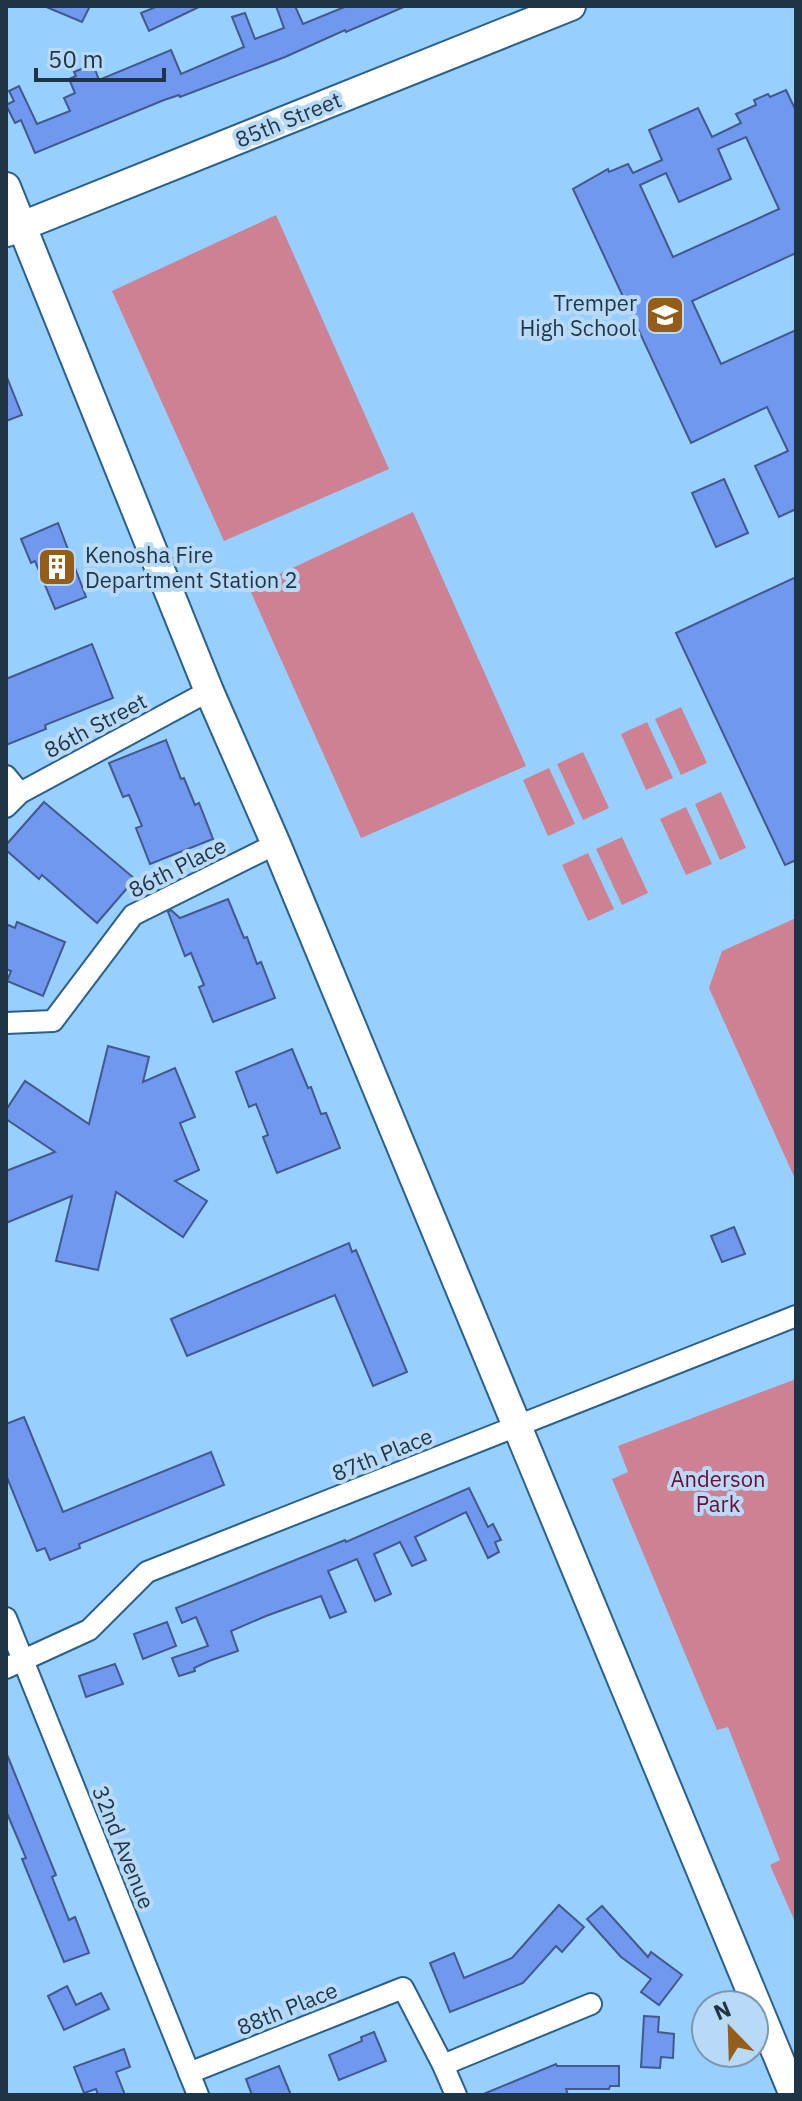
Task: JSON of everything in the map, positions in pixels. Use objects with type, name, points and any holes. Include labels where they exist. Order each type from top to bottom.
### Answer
[{"type":"street","name":"85th Street","points":[[14,229],[571,6]]},
{"type":"street","points":[[6,187],[14,229],[276,844],[794,2095]]},
{"type":"street","name":"86th Street","points":[[13,800],[209,691]]},
{"type":"street","points":[[6,776],[13,800]]},
{"type":"street","name":"86th Place","points":[[6,1023],[53,1021],[133,915],[276,844]]},
{"type":"street","name":"87th Place","points":[[15,1665],[89,1630],[147,1572],[796,1316]]},
{"type":"street","name":"32nd Avenue","points":[[6,1618],[15,1665],[198,2095]]},
{"type":"street","name":"88th Place","points":[[189,2073],[403,1988],[443,2065]]},
{"type":"street","points":[[456,2095],[443,2065],[591,2004]]},
{"type":"green space","points":[[276,215],[389,469],[224,541],[112,291]]},
{"type":"green space","points":[[413,512],[526,766],[361,838],[249,588]]},
{"type":"green space","points":[[681,707],[707,763],[681,775],[655,719]]},
{"type":"green space","points":[[647,722],[673,778],[646,790],[621,734]]},
{"type":"green space","points":[[583,752],[609,808],[583,820],[557,764]]},
{"type":"green space","points":[[549,768],[575,824],[548,836],[523,780]]},
{"type":"green space","points":[[721,792],[746,848],[720,860],[695,804]]},
{"type":"green space","points":[[686,807],[712,864],[686,875],[660,819]]},
{"type":"green space","points":[[622,837],[648,893],[622,905],[596,849]]},
{"type":"green space","points":[[588,853],[614,909],[588,921],[562,865]]},
{"type":"green space","points":[[796,918],[796,1181],[709,988],[722,951]]},
{"type":"green space","name":"Anderson Park","points":[[796,1379],[796,1924],[770,1865],[780,1860],[728,1727],[717,1730],[612,1479],[628,1472],[618,1446]]},
{"type":"building","points":[[44,6],[90,6],[82,22]]},
{"type":"building","points":[[158,6],[201,6],[149,31],[141,13]]},
{"type":"building","points":[[276,6],[295,6],[303,24],[347,6],[406,6],[285,57],[180,97],[164,100],[35,153],[21,120],[15,123],[6,105],[14,101],[9,91],[19,86],[37,124],[70,111],[64,98],[75,93],[69,79],[76,76],[74,72],[93,64],[99,80],[171,50],[181,74],[244,47],[232,17],[245,13],[255,39],[284,28]]},
{"type":"building","name":"Tremper High School","points":[[786,90],[796,111],[796,253],[692,301],[721,364],[796,330],[796,509],[779,517],[755,466],[788,451],[767,407],[691,443],[573,189],[608,169],[609,172],[628,164],[633,173],[662,160],[649,130],[698,108],[712,137],[741,123],[736,114],[756,105],[754,100],[768,94],[770,97]],"holes":[[[746,137],[779,209],[673,257],[640,185],[666,173],[679,202],[731,179],[718,149]]]},
{"type":"building","points":[[6,375],[22,415],[6,421]]},
{"type":"building","points":[[724,479],[748,533],[716,547],[692,493]]},
{"type":"building","name":"Kenosha Fire Department Station 2","points":[[58,523],[86,597],[55,609],[35,561],[31,563],[21,539]]},
{"type":"building","points":[[796,577],[796,860],[785,865],[676,633]]},
{"type":"building","points":[[92,644],[113,698],[45,725],[46,729],[6,745],[6,679]]},
{"type":"building","points":[[166,740],[181,779],[184,778],[195,805],[199,803],[213,839],[150,864],[136,828],[142,826],[129,795],[123,797],[109,763]]},
{"type":"building","points":[[44,802],[135,879],[97,923],[42,875],[39,879],[6,850],[6,845]]},
{"type":"building","points":[[228,899],[257,964],[261,962],[275,998],[213,1022],[199,987],[204,985],[191,953],[185,956],[168,912],[171,910],[180,918]]},
{"type":"building","points":[[17,922],[65,942],[43,996],[7,981],[11,971],[6,969],[6,924],[15,928]]},
{"type":"building","points":[[108,1046],[149,1057],[143,1082],[175,1068],[195,1117],[180,1123],[199,1170],[175,1181],[207,1201],[183,1237],[116,1192],[98,1270],[56,1261],[72,1196],[6,1223],[6,1171],[55,1152],[6,1119],[6,1110],[25,1081],[89,1124]]},
{"type":"building","points":[[292,1049],[321,1114],[326,1113],[340,1148],[277,1173],[263,1137],[268,1135],[256,1104],[249,1107],[236,1072]]},
{"type":"building","points":[[734,1227],[745,1254],[722,1262],[711,1236]]},
{"type":"building","points":[[349,1243],[352,1252],[356,1250],[407,1372],[373,1386],[335,1295],[187,1356],[171,1319]]},
{"type":"building","points":[[24,1417],[63,1512],[211,1452],[224,1485],[79,1544],[80,1548],[50,1560],[45,1548],[37,1551],[6,1475],[6,1424]]},
{"type":"building","points":[[469,1488],[488,1527],[493,1524],[501,1540],[495,1542],[499,1552],[488,1558],[466,1512],[415,1537],[426,1560],[412,1566],[400,1542],[374,1554],[391,1594],[375,1601],[357,1559],[328,1571],[346,1612],[330,1618],[321,1596],[266,1616],[231,1631],[238,1651],[179,1676],[172,1658],[208,1646],[196,1617],[182,1623],[176,1608],[346,1542]]},
{"type":"building","points":[[167,1622],[176,1646],[143,1659],[134,1634]]},
{"type":"building","points":[[115,1664],[123,1684],[86,1697],[79,1676]]},
{"type":"building","points":[[6,1752],[56,1875],[52,1877],[69,1920],[75,1917],[89,1953],[64,1962],[6,1811]]},
{"type":"building","points":[[559,1905],[584,1927],[562,1952],[556,1946],[523,1983],[450,2012],[430,1963],[454,1953],[464,1978],[512,1958]]},
{"type":"building","points":[[602,1906],[648,1957],[651,1952],[682,1975],[659,2005],[641,1992],[651,1979],[621,1957],[587,1919]]},
{"type":"building","points":[[67,1986],[76,2005],[101,1993],[109,2009],[64,2030],[48,1996]]},
{"type":"building","points":[[644,2016],[659,2017],[658,2032],[674,2034],[673,2058],[661,2057],[660,2068],[641,2067]]},
{"type":"building","points":[[374,2032],[386,2061],[339,2080],[329,2055],[362,2041],[361,2037]]},
{"type":"building","points":[[124,2049],[130,2067],[116,2072],[125,2095],[98,2095],[96,2089],[84,2093],[74,2067]]},
{"type":"building","points":[[556,2064],[619,2066],[619,2086],[610,2086],[609,2089],[566,2089],[568,2095],[481,2095]]},
{"type":"building","points":[[279,2066],[291,2095],[252,2095],[246,2079]]},
{"type":"place","name":"Tremper High School","points":[[665,315]]},
{"type":"place","name":"Kenosha Fire Department Station 2","points":[[57,567]]}]
